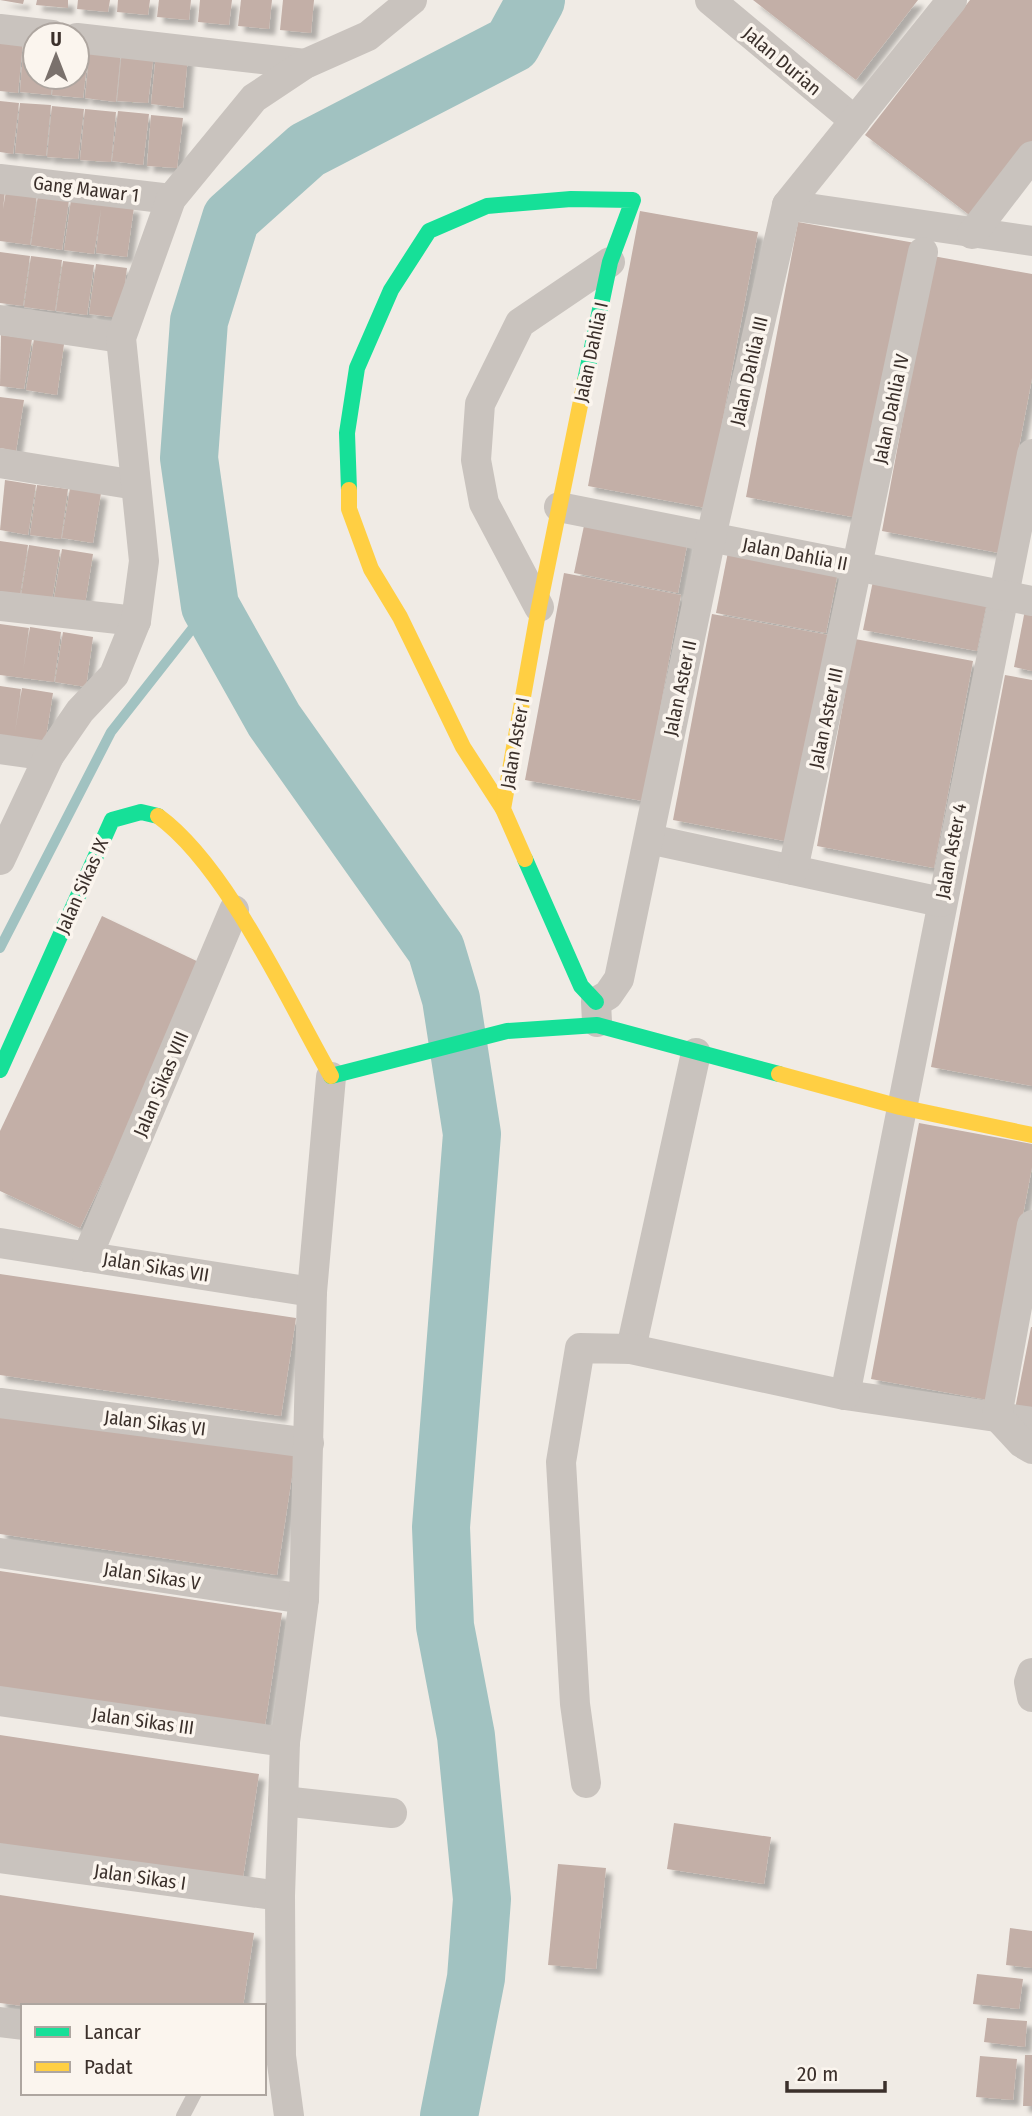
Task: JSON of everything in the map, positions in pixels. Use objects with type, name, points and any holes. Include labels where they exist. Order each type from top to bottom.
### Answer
[{"type":"street","points":[[0,860],[49,756],[80,711],[114,675],[136,621],[144,561],[121,338],[171,199],[254,99],[305,64],[368,36],[412,0]]},
{"type":"street","name":"Jalan Durian","points":[[710,0],[855,121]]},
{"type":"street","points":[[951,1],[788,205],[1032,241]]},
{"type":"street","points":[[0,29],[21,31]]},
{"type":"street","points":[[91,40],[305,64]]},
{"type":"street","points":[[971,234],[1032,156]]},
{"type":"street","name":"Gang Mawar 1","points":[[0,179],[171,199]]},
{"type":"street","name":"Jalan Dahlia I","points":[[503,809],[463,747],[400,617],[371,569],[349,509],[347,433],[357,368],[391,290],[429,231],[487,206],[571,199],[632,200],[610,262],[559,507]]},
{"type":"street","name":"Jalan Dahlia III","points":[[711,537],[788,205]]},
{"type":"street","name":"Jalan Dahlia IV","points":[[859,566],[923,252]]},
{"type":"street","points":[[539,607],[484,503],[476,460],[480,404],[520,323],[610,262]]},
{"type":"street","points":[[0,320],[121,338]]},
{"type":"street","name":"Jalan Aster 4","points":[[845,1395],[900,1107],[1032,454]]},
{"type":"street","points":[[0,463],[136,485]]},
{"type":"street","name":"Jalan Aster I","points":[[559,507],[503,809],[581,986],[597,1014]]},
{"type":"street","name":"Jalan Dahlia II","points":[[559,507],[1032,601]]},
{"type":"street","name":"Jalan Aster II","points":[[597,1014],[618,979],[711,537]]},
{"type":"street","name":"Jalan Aster III","points":[[793,870],[859,566]]},
{"type":"street","points":[[0,606],[136,621]]},
{"type":"street","points":[[0,749],[49,756]]},
{"type":"street","name":"Jalan Sikas IX","points":[[0,1070],[112,820],[132,813],[157,815],[186,838],[234,910]]},
{"type":"street","points":[[649,839],[941,902]]},
{"type":"street","points":[[234,910],[331,1077],[312,1292],[304,1599],[285,1742],[273,2056],[289,2116]]},
{"type":"street","name":"Jalan Sikas VIII","points":[[88,1257],[234,910]]},
{"type":"street","points":[[331,1077],[507,1031],[597,1014],[696,1054],[900,1107],[1032,1135]]},
{"type":"street","points":[[631,1349],[696,1054]]},
{"type":"street","points":[[997,1416],[1032,1225]]},
{"type":"street","name":"Jalan Sikas VII","points":[[0,1243],[312,1292]]},
{"type":"street","points":[[586,1783],[575,1704],[561,1462],[580,1348],[631,1349],[845,1395],[1032,1422]]},
{"type":"street","name":"Jalan Sikas VI","points":[[0,1403],[309,1443]]},
{"type":"street","points":[[997,1416],[1021,1443],[1032,1449]]},
{"type":"street","name":"Jalan Sikas V","points":[[0,1553],[304,1599]]},
{"type":"street","points":[[1032,1673],[1029,1682],[1032,1697]]},
{"type":"street","name":"Jalan Sikas III","points":[[0,1701],[285,1742]]},
{"type":"street","points":[[283,1801],[392,1813]]},
{"type":"street","name":"Jalan Sikas I","points":[[0,1858],[280,1896]]},
{"type":"street","points":[[0,2022],[21,2025]]},
{"type":"lane","points":[[183,2116],[194,2095]]},
{"type":"building","points":[[0,0],[24,0],[23,4]]},
{"type":"building","points":[[37,0],[68,0],[68,8],[36,5]]},
{"type":"building","points":[[78,0],[110,0],[108,12],[77,9]]},
{"type":"building","points":[[118,0],[150,0],[148,15],[117,12]]},
{"type":"building","points":[[159,0],[191,0],[189,20],[157,17]]},
{"type":"building","points":[[200,0],[232,0],[229,25],[198,22]]},
{"type":"building","points":[[241,0],[272,0],[269,29],[238,26]]},
{"type":"building","points":[[283,0],[314,0],[311,33],[280,30]]},
{"type":"building","points":[[753,0],[918,0],[856,80]]},
{"type":"building","points":[[970,0],[1032,0],[1032,141],[972,217],[865,135]]},
{"type":"building","points":[[0,40],[21,42],[18,93],[0,91]]},
{"type":"building","points":[[91,48],[121,51],[116,102],[85,98],[86,91],[91,91]]},
{"type":"building","points":[[122,50],[154,53],[148,103],[117,101]]},
{"type":"building","points":[[156,54],[188,57],[183,108],[151,104]]},
{"type":"building","points":[[21,79],[21,91],[51,91],[51,95],[20,92]]},
{"type":"building","points":[[52,91],[84,91],[83,98],[52,95]]},
{"type":"building","points":[[0,101],[19,103],[13,154],[0,152]]},
{"type":"building","points":[[20,103],[51,105],[46,156],[15,153]]},
{"type":"building","points":[[52,106],[84,109],[78,159],[47,157]]},
{"type":"building","points":[[85,109],[116,112],[111,162],[80,160]]},
{"type":"building","points":[[118,111],[149,114],[143,165],[112,161]]},
{"type":"building","points":[[151,115],[183,118],[177,168],[147,166]]},
{"type":"building","points":[[0,190],[5,191],[3,209],[6,191],[37,195],[30,245],[0,241]]},
{"type":"building","points":[[38,195],[69,200],[62,250],[31,245]]},
{"type":"building","points":[[71,200],[134,207],[127,257],[96,253],[101,209],[94,254],[64,250]]},
{"type":"building","points":[[640,211],[758,232],[706,508],[588,486]]},
{"type":"building","points":[[798,222],[915,243],[863,519],[746,497]]},
{"type":"building","points":[[0,252],[30,256],[23,306],[0,303]]},
{"type":"building","points":[[31,256],[62,260],[55,311],[24,307]]},
{"type":"building","points":[[933,256],[1032,274],[1032,378],[999,553],[882,531]]},
{"type":"building","points":[[63,261],[94,265],[87,315],[56,311]]},
{"type":"building","points":[[96,264],[127,268],[120,318],[89,314]]},
{"type":"building","points":[[1,335],[32,339],[24,389],[0,386]]},
{"type":"building","points":[[34,339],[64,344],[57,395],[26,390]]},
{"type":"building","points":[[0,397],[24,400],[16,451],[0,448]]},
{"type":"building","points":[[5,480],[36,485],[28,535],[0,530]]},
{"type":"building","points":[[37,485],[68,489],[61,539],[30,535]]},
{"type":"building","points":[[70,488],[101,493],[93,543],[62,538]]},
{"type":"building","points":[[585,521],[688,540],[678,593],[574,573]]},
{"type":"building","points":[[0,541],[28,545],[20,595],[0,592]]},
{"type":"building","points":[[29,545],[60,550],[52,600],[21,596]]},
{"type":"building","points":[[62,549],[93,554],[85,604],[54,599]]},
{"type":"building","points":[[728,552],[838,572],[826,633],[716,613]]},
{"type":"building","points":[[564,573],[681,595],[643,801],[525,780]]},
{"type":"building","points":[[874,576],[988,597],[977,651],[863,630]]},
{"type":"building","points":[[1025,610],[1032,611],[1032,671],[1014,667]]},
{"type":"building","points":[[712,614],[829,635],[790,842],[673,820]]},
{"type":"building","points":[[0,624],[29,628],[23,671],[30,627],[61,632],[54,682],[0,675]]},
{"type":"building","points":[[63,632],[93,637],[86,687],[55,682]]},
{"type":"building","points":[[855,639],[973,661],[934,868],[817,846]]},
{"type":"building","points":[[1005,675],[1032,680],[1032,1086],[931,1067]]},
{"type":"building","points":[[0,686],[21,689],[15,732],[22,688],[53,693],[45,743],[0,737]]},
{"type":"building","points":[[102,916],[205,965],[80,1228],[0,1191],[0,1131]]},
{"type":"building","points":[[919,1123],[1032,1144],[1032,1167],[988,1400],[871,1379]]},
{"type":"building","points":[[0,1274],[296,1318],[281,1416],[0,1375]]},
{"type":"building","points":[[1032,1327],[1032,1413],[1015,1409]]},
{"type":"building","points":[[0,1406],[296,1450],[277,1575],[0,1534]]},
{"type":"building","points":[[0,1571],[282,1613],[264,1732],[0,1693]]},
{"type":"building","points":[[0,1735],[259,1774],[242,1884],[0,1848]]},
{"type":"building","points":[[674,1823],[771,1837],[764,1884],[667,1869]]},
{"type":"building","points":[[558,1864],[606,1868],[596,1969],[548,1965]]},
{"type":"building","points":[[0,1895],[254,1933],[243,2004],[21,2006],[0,2003]]},
{"type":"building","points":[[1010,1928],[1032,1931],[1032,1968],[1006,1965]]},
{"type":"building","points":[[977,1974],[1023,1979],[1019,2009],[973,2004]]},
{"type":"building","points":[[987,2018],[1027,2021],[1025,2047],[984,2042]]},
{"type":"building","points":[[1025,2055],[1032,2055],[1032,2106],[1023,2106]]},
{"type":"building","points":[[980,2056],[1017,2059],[1013,2100],[976,2097]]},
{"type":"waterway","points":[[449,2116],[476,1978],[482,1899],[466,1736],[445,1626],[441,1527],[472,1134],[451,999],[436,949],[274,720],[210,606],[189,458],[199,321],[231,218],[307,150],[512,44],[536,0]]},
{"type":"waterway","points":[[0,948],[111,732],[210,606]]},
{"type":"traffic: fast","points":[[349,490],[347,433],[357,368],[391,290],[429,231],[487,206],[571,199],[633,200],[610,262],[585,381]]},
{"type":"traffic: fast","points":[[0,1070],[112,820],[141,812],[158,816]]},
{"type":"traffic: fast","points":[[525,859],[581,986],[596,1002]]},
{"type":"traffic: fast","points":[[331,1076],[507,1031],[597,1025],[779,1074]]},
{"type":"traffic: slow","points":[[525,859],[503,809],[539,607],[585,381]]},
{"type":"traffic: slow","points":[[349,490],[349,509],[371,569],[400,617],[463,747],[503,809]]},
{"type":"traffic: slow","points":[[158,816],[183,838],[232,900],[331,1076]]},
{"type":"traffic: slow","points":[[779,1074],[900,1107],[1032,1135]]}]
